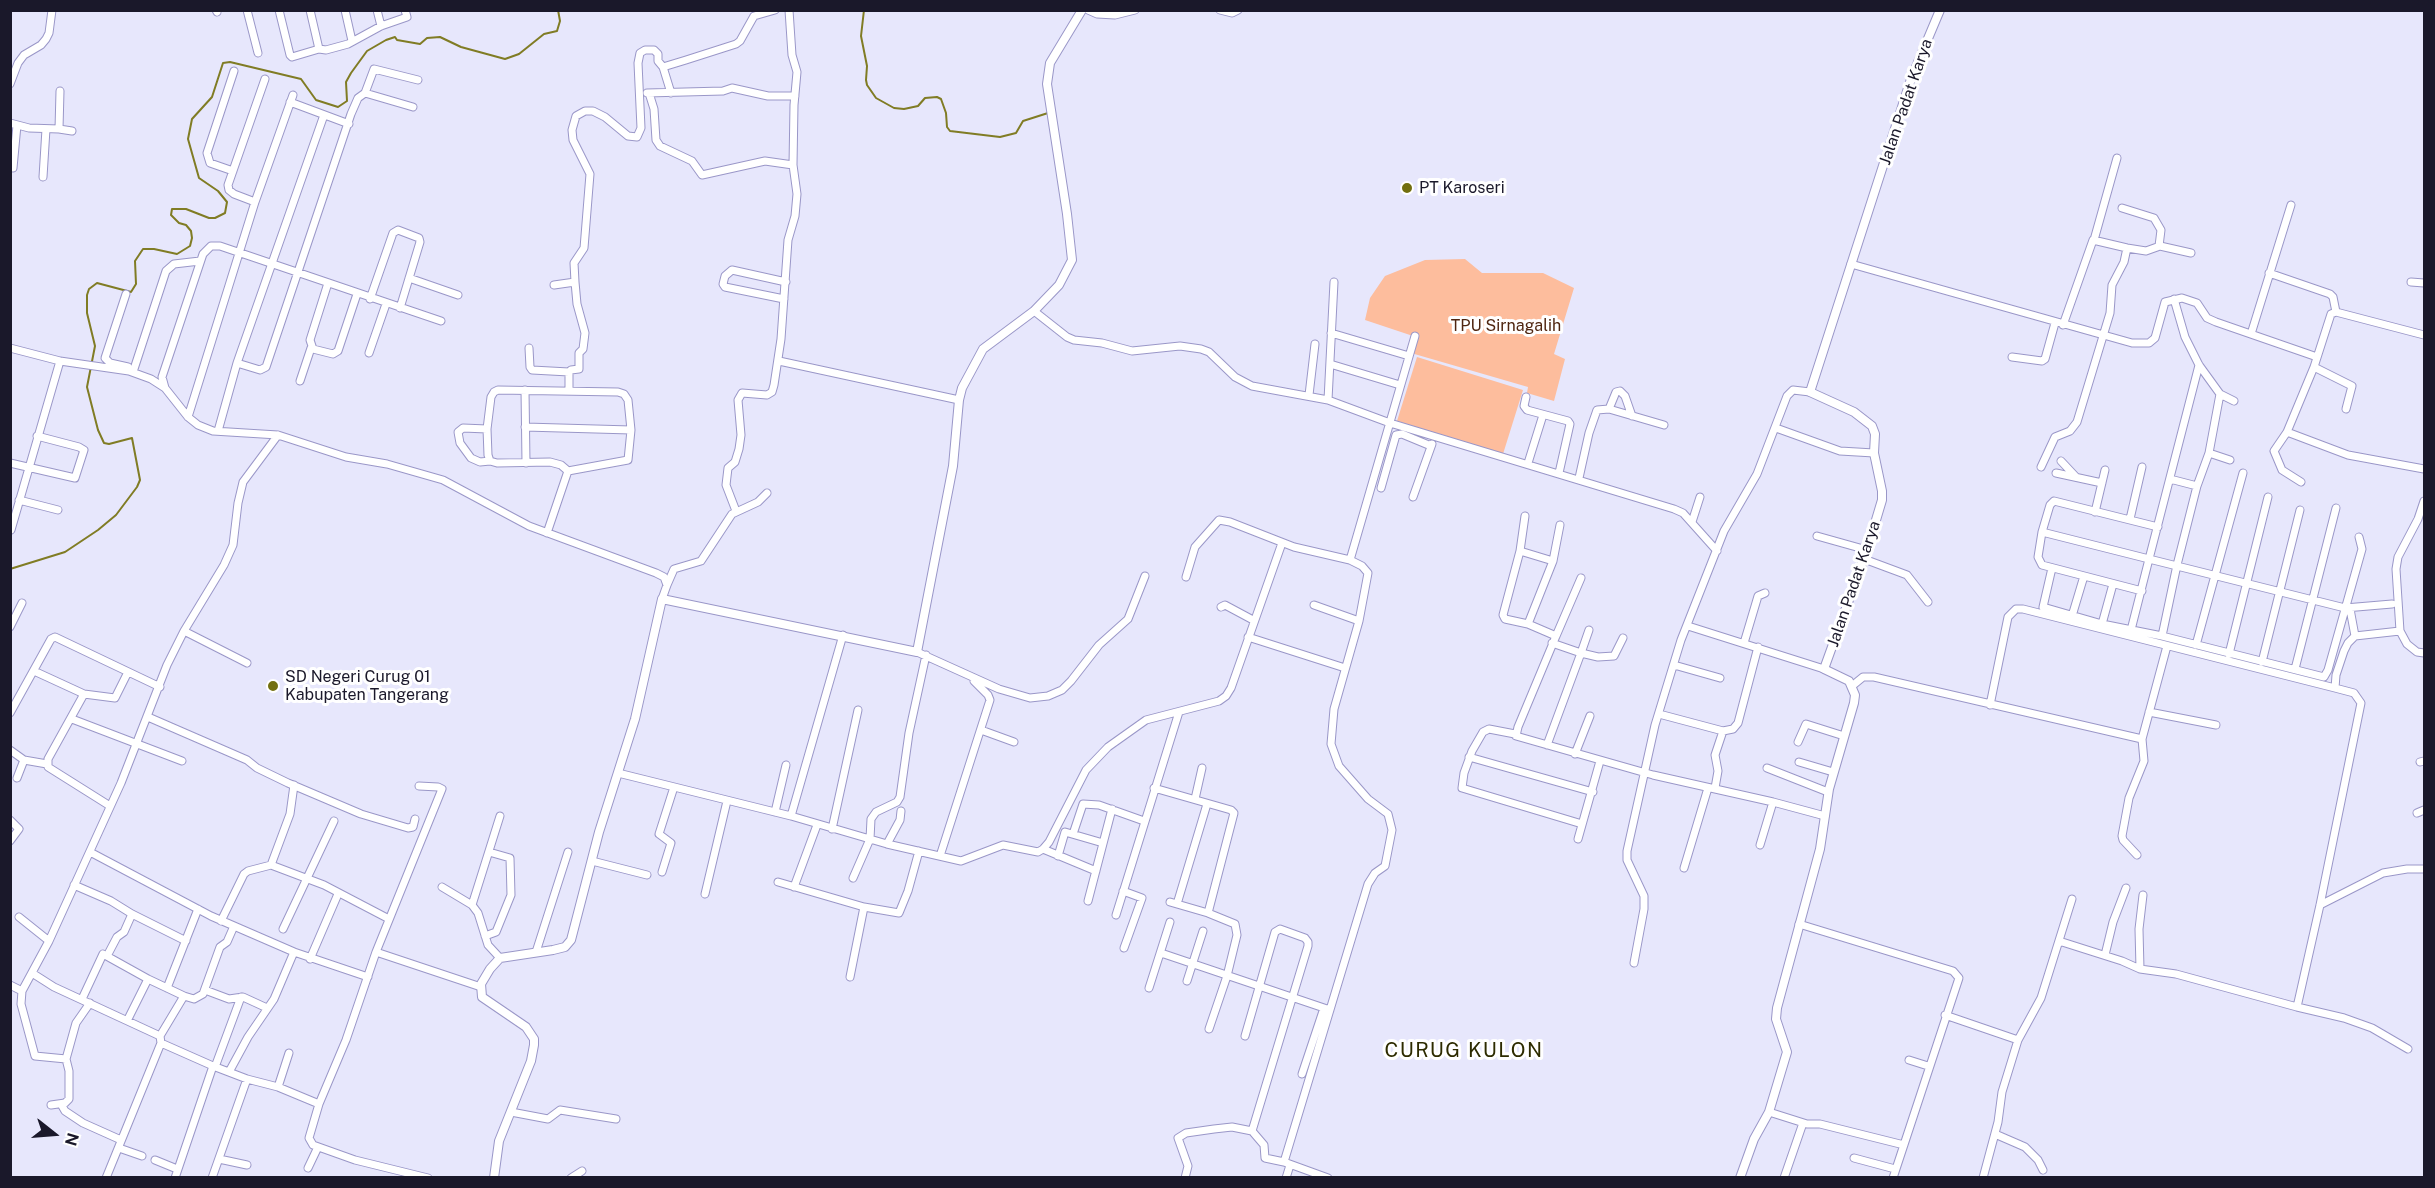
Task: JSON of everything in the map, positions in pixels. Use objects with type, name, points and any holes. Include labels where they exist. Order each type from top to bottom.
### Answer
[{"type":"street","points":[[10,84],[18,63],[24,55],[41,45],[46,39],[52,10]]},
{"type":"street","points":[[247,10],[258,54]]},
{"type":"street","points":[[279,10],[291,56],[319,49],[326,50],[352,41],[381,26],[407,17],[405,10]]},
{"type":"street","points":[[310,10],[319,49]]},
{"type":"street","points":[[345,10],[352,41]]},
{"type":"street","points":[[377,10],[381,26]]},
{"type":"street","points":[[663,67],[736,44],[754,16],[775,10]]},
{"type":"street","points":[[736,511],[726,485],[726,477],[728,468],[735,462],[739,449],[741,435],[738,400],[742,393],[767,395],[772,392],[779,361],[788,240],[795,216],[797,194],[793,165],[797,72],[792,55],[789,10]]},
{"type":"street","points":[[853,879],[870,839],[871,819],[876,812],[897,802],[900,797],[921,653],[953,466],[959,400],[968,375],[983,349],[1034,311],[1059,285],[1072,260],[1066,204],[1047,84],[1050,63],[1082,10]]},
{"type":"street","points":[[1088,10],[1097,14],[1115,15],[1135,10]]},
{"type":"street","points":[[1220,10],[1232,13],[1238,10]]},
{"type":"street","name":"Jalan Padat Karya","points":[[1852,686],[1842,676],[1824,669],[1864,559],[1882,500],[1874,453],[1875,434],[1872,426],[1854,412],[1810,392],[1911,79],[1940,10]]},
{"type":"street","points":[[529,348],[532,370],[569,372],[571,369],[579,369],[579,352],[583,349],[585,333],[577,304],[573,266],[584,248],[590,174],[573,140],[572,130],[576,116],[585,111],[593,111],[605,117],[628,136],[637,137],[641,128],[638,63],[640,53],[645,50],[654,50],[658,54],[658,61],[663,67],[671,93]]},
{"type":"street","points":[[237,363],[260,370],[266,367],[348,124],[358,98],[365,93],[374,69],[418,80]]},
{"type":"street","points":[[233,171],[210,163],[207,153],[234,71]]},
{"type":"street","points":[[255,202],[229,190],[228,185],[264,79]]},
{"type":"street","points":[[638,93],[735,88],[768,96],[795,96]]},
{"type":"street","points":[[59,129],[60,92]]},
{"type":"street","points":[[365,93],[413,107]]},
{"type":"street","points":[[649,93],[654,110],[656,140],[660,146],[686,156],[702,175],[765,160],[793,165]]},
{"type":"street","points":[[188,417],[255,202],[292,99],[348,124]]},
{"type":"street","points":[[218,431],[237,363],[324,114]]},
{"type":"street","points":[[13,168],[14,124],[72,131]]},
{"type":"street","points":[[43,177],[46,129]]},
{"type":"street","points":[[2063,324],[2091,241],[2094,240],[2117,158]]},
{"type":"street","points":[[2251,334],[2291,205]]},
{"type":"street","points":[[2122,208],[2154,218],[2161,230],[2159,246]]},
{"type":"street","points":[[370,299],[395,229],[420,240],[400,308]]},
{"type":"street","points":[[2094,240],[2146,251],[2159,246],[2191,253]]},
{"type":"street","points":[[165,388],[162,377],[200,261],[207,249],[215,245],[441,321]]},
{"type":"street","points":[[2041,466],[2055,437],[2074,427],[2087,394],[2110,313],[2112,285],[2124,262],[2127,248]]},
{"type":"street","points":[[134,369],[166,271],[174,264],[200,261]]},
{"type":"street","points":[[1851,264],[2132,343],[2149,343],[2157,333],[2165,302],[2174,299],[2190,300],[2197,303],[2207,318],[2317,357]]},
{"type":"street","points":[[784,300],[725,287],[723,284],[725,276],[732,270],[786,282]]},
{"type":"street","points":[[2269,273],[2330,294],[2333,297],[2336,312]]},
{"type":"street","points":[[409,278],[458,295]]},
{"type":"street","points":[[554,285],[575,282]]},
{"type":"street","points":[[1328,400],[1334,282]]},
{"type":"street","points":[[2411,282],[2424,283]]},
{"type":"street","points":[[300,381],[328,283]]},
{"type":"street","points":[[126,294],[105,358],[110,363],[162,377]]},
{"type":"street","points":[[311,348],[333,354],[338,351],[357,294]]},
{"type":"street","points":[[2174,299],[2184,337],[2199,365],[2220,394],[2234,401]]},
{"type":"street","points":[[369,353],[386,304]]},
{"type":"street","points":[[1034,311],[1074,340],[1102,343],[1132,351],[1179,346],[1201,348],[1209,352],[1235,376],[1252,386],[1328,400],[1390,423],[1579,478],[1674,509],[1683,513],[1717,551]]},
{"type":"street","points":[[2301,482],[2282,470],[2274,451],[2286,432],[2314,367],[2331,314],[2336,312],[2424,335]]},
{"type":"street","points":[[2012,357],[2042,361],[2045,359],[2055,322]]},
{"type":"street","points":[[1331,333],[1409,356]]},
{"type":"street","points":[[1350,560],[1415,336]]},
{"type":"street","points":[[1309,395],[1315,344]]},
{"type":"street","points":[[10,348],[60,361],[129,371],[151,379],[165,388],[188,417],[203,427],[218,431],[278,435],[346,457],[387,464],[443,480],[529,526],[656,573],[664,577],[667,585]]},
{"type":"street","points":[[11,530],[60,361]]},
{"type":"street","points":[[779,361],[959,400]]},
{"type":"street","points":[[1330,364],[1400,385]]},
{"type":"street","points":[[2131,630],[2199,365]]},
{"type":"street","points":[[2314,367],[2352,386],[2346,409]]},
{"type":"street","points":[[568,391],[569,372]]},
{"type":"street","points":[[1634,963],[1644,909],[1644,896],[1627,860],[1627,851],[1643,772],[1681,640],[1729,521],[1757,474],[1790,392],[1800,389],[1810,392]]},
{"type":"street","points":[[525,390],[526,463]]},
{"type":"street","points":[[490,461],[488,429],[494,392],[525,390],[622,393],[628,400],[631,430],[630,457],[627,461],[568,471]]},
{"type":"street","points":[[1609,409],[1616,392],[1620,391],[1625,396],[1632,416]]},
{"type":"street","points":[[2162,636],[2197,486],[2209,453],[2220,394]]},
{"type":"street","points":[[1526,398],[1526,410],[1568,421],[1570,424],[1559,473]]},
{"type":"street","points":[[1579,478],[1594,416],[1598,410],[1609,409],[1664,425]]},
{"type":"street","points":[[1528,463],[1543,415]]},
{"type":"street","points":[[525,427],[631,430]]},
{"type":"street","points":[[488,429],[463,428],[458,432],[460,443],[471,458],[480,462],[497,463],[550,462],[561,465],[568,471]]},
{"type":"street","points":[[1776,428],[1840,451],[1874,453]]},
{"type":"street","points":[[2286,432],[2348,454],[2424,469]]},
{"type":"street","points":[[1382,488],[1396,435],[1402,434],[1431,446]]},
{"type":"street","points":[[66,1059],[35,1056],[21,1004],[22,992],[90,852],[148,717],[167,665],[233,545],[243,482],[278,435]]},
{"type":"street","points":[[10,463],[74,479],[84,452],[79,447],[38,436]]},
{"type":"street","points":[[1413,497],[1434,436]]},
{"type":"street","points":[[2209,453],[2230,460]]},
{"type":"street","points":[[2061,461],[2076,477]]},
{"type":"street","points":[[2130,519],[2142,467]]},
{"type":"street","points":[[2095,512],[2105,470]]},
{"type":"street","points":[[547,532],[568,471]]},
{"type":"street","points":[[2056,472],[2102,483]]},
{"type":"street","points":[[2196,645],[2243,473]]},
{"type":"street","points":[[2170,479],[2197,486]]},
{"type":"street","points":[[494,1178],[499,1141],[534,1051],[534,1039],[526,1027],[482,997],[481,987],[490,969],[500,958],[553,950],[569,945],[576,928],[599,832],[635,719],[662,599],[674,569],[701,561],[729,517],[736,511],[758,502],[767,493]]},
{"type":"street","points":[[1692,522],[1700,497]]},
{"type":"street","points":[[2229,654],[2268,497]]},
{"type":"street","points":[[19,500],[58,510]]},
{"type":"street","points":[[2424,501],[2421,520],[2400,552],[2396,569],[2400,631],[2407,644],[2417,652],[2424,653]]},
{"type":"street","points":[[2142,591],[2052,568],[2039,562],[2042,532],[2053,502],[2157,527]]},
{"type":"street","points":[[2295,669],[2336,508]]},
{"type":"street","points":[[2262,662],[2300,510]]},
{"type":"street","points":[[1525,516],[1520,551],[1503,615],[1505,619],[1528,624],[1581,653],[1598,657],[1614,656],[1623,638]]},
{"type":"street","points":[[1186,577],[1195,547],[1220,520],[1282,543],[1350,560],[1362,566],[1369,574],[1359,621],[1334,709],[1331,744],[1339,766],[1368,799],[1388,814],[1392,830],[1387,861],[1368,884],[1327,1009],[1302,1074]]},
{"type":"street","points":[[1528,624],[1552,561],[1560,525]]},
{"type":"street","points":[[2042,532],[2348,608],[2392,604]]},
{"type":"street","points":[[1817,536],[1867,550]]},
{"type":"street","points":[[2052,568],[2042,606],[2102,624],[2162,636],[2324,677],[2327,674],[2348,608],[2362,549],[2359,537]]},
{"type":"street","points":[[618,773],[940,856],[967,861],[987,850],[1003,845],[1038,852],[1043,849],[1094,760],[1146,720],[1223,700],[1231,688],[1253,620],[1282,543]]},
{"type":"street","points":[[1520,551],[1552,561]]},
{"type":"street","points":[[1864,559],[1907,575],[1928,602]]},
{"type":"street","points":[[662,599],[921,653],[999,689],[1030,698],[1048,696],[1062,690],[1071,681],[1099,645],[1128,619],[1145,576]]},
{"type":"street","points":[[2073,616],[2084,576]]},
{"type":"street","points":[[1515,734],[1581,578]]},
{"type":"street","points":[[2102,624],[2113,584]]},
{"type":"street","points":[[1744,643],[1758,596],[1765,593]]},
{"type":"street","points":[[10,627],[22,603]]},
{"type":"street","points":[[1221,607],[1225,605],[1253,620]]},
{"type":"street","points":[[1314,605],[1359,621]]},
{"type":"street","points":[[2348,608],[2355,636]]},
{"type":"street","points":[[1990,705],[2008,617],[2016,609],[2354,693],[2361,702],[2297,1007]]},
{"type":"street","points":[[1688,626],[1824,669]]},
{"type":"street","points":[[1547,745],[1589,630]]},
{"type":"street","points":[[184,631],[247,663]]},
{"type":"street","points":[[2335,688],[2336,675],[2344,651],[2355,636],[2400,631]]},
{"type":"street","points":[[791,816],[843,635]]},
{"type":"street","points":[[10,713],[51,639],[55,637],[160,687]]},
{"type":"street","points":[[1248,637],[1345,668]]},
{"type":"street","points":[[2137,855],[2122,836],[2129,798],[2144,761],[2142,739],[2167,646]]},
{"type":"street","points":[[1659,714],[1723,731],[1733,729],[1738,725],[1758,647]]},
{"type":"street","points":[[1674,665],[1720,678]]},
{"type":"street","points":[[34,671],[84,694],[115,698],[129,672]]},
{"type":"street","points":[[940,856],[990,698],[970,677]]},
{"type":"street","points":[[1740,1178],[1744,1163],[1769,1112],[1787,1052],[1776,1019],[1777,1008],[1820,849],[1828,792],[1854,703],[1852,686],[1863,677],[1874,677],[2142,739]]},
{"type":"street","points":[[47,764],[84,694]]},
{"type":"street","points":[[832,829],[858,710]]},
{"type":"street","points":[[1116,915],[1179,712]]},
{"type":"street","points":[[2149,712],[2216,725]]},
{"type":"street","points":[[1575,753],[1590,716]]},
{"type":"street","points":[[148,717],[247,760],[270,775],[361,814],[408,828],[413,827],[415,819]]},
{"type":"street","points":[[72,719],[182,761]]},
{"type":"street","points":[[1798,742],[1806,724],[1844,736]]},
{"type":"street","points":[[981,730],[1014,742]]},
{"type":"street","points":[[1582,824],[1463,789],[1461,783],[1469,757],[1479,736],[1486,730],[1515,734],[1600,761],[1825,816]]},
{"type":"street","points":[[1684,868],[1718,771],[1715,755],[1723,731]]},
{"type":"street","points":[[10,750],[24,760],[47,764]]},
{"type":"street","points":[[1469,757],[1593,792]]},
{"type":"street","points":[[17,778],[24,760]]},
{"type":"street","points":[[1578,839],[1600,761]]},
{"type":"street","points":[[1799,762],[1833,772]]},
{"type":"street","points":[[47,764],[51,771],[110,806]]},
{"type":"street","points":[[775,813],[786,765]]},
{"type":"street","points":[[1195,799],[1202,768]]},
{"type":"street","points":[[1767,768],[1828,792]]},
{"type":"street","points":[[271,865],[290,814],[294,785]]},
{"type":"street","points":[[419,786],[442,789],[376,952],[346,1040],[319,1104],[309,1138],[313,1145],[318,1147],[373,1165],[428,1178]]},
{"type":"street","points":[[662,872],[671,843],[659,834],[674,787]]},
{"type":"street","points":[[1154,788],[1231,810],[1234,813],[1208,913]]},
{"type":"street","points":[[705,894],[727,801]]},
{"type":"street","points":[[1760,845],[1773,802]]},
{"type":"street","points":[[1073,834],[1083,804],[1099,805],[1144,821]]},
{"type":"street","points":[[1207,804],[1174,903],[1208,913],[1237,926],[1227,976],[1209,1029]]},
{"type":"street","points":[[1088,901],[1112,809]]},
{"type":"street","points":[[2417,813],[2424,810]]},
{"type":"street","points":[[887,844],[900,820],[901,811]]},
{"type":"street","points":[[472,905],[500,816]]},
{"type":"street","points":[[10,820],[19,829],[10,841]]},
{"type":"street","points":[[283,929],[334,821]]},
{"type":"street","points":[[794,886],[817,825]]},
{"type":"street","points":[[1058,856],[1065,832],[1103,843]]},
{"type":"street","points":[[1043,849],[1096,870]]},
{"type":"street","points":[[778,882],[864,907],[899,913],[908,891],[919,851]]},
{"type":"street","points":[[90,852],[221,921],[310,959],[368,977]]},
{"type":"street","points":[[485,936],[496,932],[511,895],[510,858],[489,852]]},
{"type":"street","points":[[536,952],[568,852]]},
{"type":"street","points":[[592,861],[647,874]]},
{"type":"street","points":[[221,921],[244,874],[271,865],[308,879],[389,919]]},
{"type":"street","points":[[2320,905],[2383,873],[2407,868],[2424,868]]},
{"type":"street","points":[[75,885],[186,941]]},
{"type":"street","points":[[442,887],[472,905],[478,913],[492,950],[500,958]]},
{"type":"street","points":[[2105,955],[2113,922],[2126,888]]},
{"type":"street","points":[[1123,891],[1141,896],[1142,901],[1124,948]]},
{"type":"street","points":[[310,959],[338,894]]},
{"type":"street","points":[[2140,969],[2139,929],[2143,895]]},
{"type":"street","points":[[1983,1178],[1995,1134],[2002,1092],[2018,1040],[2041,998],[2072,898]]},
{"type":"street","points":[[850,977],[864,907]]},
{"type":"street","points":[[166,988],[198,909]]},
{"type":"street","points":[[107,956],[117,937],[123,934],[132,914]]},
{"type":"street","points":[[19,917],[49,940]]},
{"type":"street","points":[[1149,987],[1170,922]]},
{"type":"street","points":[[1799,924],[1953,971],[1959,978],[1928,1066],[1893,1178]]},
{"type":"street","points":[[82,999],[103,954],[166,988],[184,996],[198,998],[205,990],[220,946],[226,944],[234,926]]},
{"type":"street","points":[[1245,1036],[1275,932],[1280,929],[1305,938],[1308,942],[1293,997],[1252,1131]]},
{"type":"street","points":[[1187,981],[1203,931]]},
{"type":"street","points":[[2059,941],[2140,969],[2176,974],[2354,1021],[2372,1028],[2408,1049]]},
{"type":"street","points":[[230,1072],[280,988],[294,952]]},
{"type":"street","points":[[376,952],[481,987]]},
{"type":"street","points":[[1161,953],[1327,1009]]},
{"type":"street","points":[[33,973],[54,987],[128,1019],[214,1066],[246,1079],[278,1086],[319,1104]]},
{"type":"street","points":[[128,1019],[148,979]]},
{"type":"street","points":[[10,985],[22,992]]},
{"type":"street","points":[[205,990],[230,999],[241,997],[267,1008]]},
{"type":"street","points":[[106,1178],[161,1039],[184,996]]},
{"type":"street","points":[[175,1178],[197,1118],[197,1109],[241,997]]},
{"type":"street","points":[[51,1105],[68,1101],[70,1094],[66,1059],[76,1023],[90,1003]]},
{"type":"street","points":[[1286,1178],[1287,1164],[1318,1058],[1327,1009]]},
{"type":"street","points":[[1945,1015],[2018,1040]]},
{"type":"street","points":[[278,1086],[289,1053]]},
{"type":"street","points":[[1909,1060],[1928,1066]]},
{"type":"street","points":[[212,1178],[246,1079]]},
{"type":"street","points":[[61,1104],[70,1115],[121,1140]]},
{"type":"street","points":[[511,1112],[548,1119],[560,1110],[616,1119]]},
{"type":"street","points":[[1769,1112],[1803,1123],[1820,1124],[1904,1145]]},
{"type":"street","points":[[1784,1178],[1803,1123]]},
{"type":"street","points":[[1185,1178],[1188,1166],[1178,1142],[1180,1135],[1232,1127],[1252,1131],[1264,1145],[1265,1158],[1328,1178]]},
{"type":"street","points":[[1995,1134],[2025,1147],[2038,1160],[2043,1170]]},
{"type":"street","points":[[308,1168],[318,1147]]},
{"type":"street","points":[[118,1148],[142,1156]]},
{"type":"street","points":[[1854,1158],[1895,1169]]},
{"type":"street","points":[[219,1159],[247,1166]]},
{"type":"street","points":[[155,1160],[177,1169]]},
{"type":"street","points":[[571,1178],[582,1171]]},
{"type":"green space","name":"TPU Sirnagalih","points":[[1465,259],[1482,273],[1543,273],[1574,288],[1554,354],[1565,359],[1554,401],[1527,393],[1528,387],[1411,353],[1416,337],[1365,320],[1370,298],[1385,276],[1425,260]]},
{"type":"green space","points":[[1417,357],[1523,390],[1503,454],[1397,421]]},
{"type":"waterway","points":[[10,569],[65,552],[98,530],[116,515],[140,480],[132,438],[109,444],[104,443],[98,430],[87,387],[95,346],[87,313],[87,295],[89,289],[97,283],[131,292],[136,284],[135,261],[143,249],[177,254],[190,246],[191,231],[171,215],[172,209],[186,209],[209,218],[225,213],[227,202],[218,191],[199,178],[188,139],[192,119],[212,97],[223,63],[230,62],[301,79],[316,100],[338,107],[347,101],[346,82],[351,73],[367,51],[386,40],[395,37],[397,40],[420,44],[427,38],[440,37],[461,47],[505,59],[519,54],[544,34],[557,31],[560,21],[558,10]]},
{"type":"waterway","points":[[864,10],[861,36],[867,66],[866,80],[876,98],[894,108],[904,109],[918,106],[925,98],[937,97],[941,99],[946,113],[947,127],[950,131],[1000,137],[1016,133],[1023,121],[1048,113]]},
{"type":"place","name":"PT Karoseri","points":[[1407,188]]},
{"type":"place","name":"SD Negeri Curug 01 Kabupaten Tangerang","points":[[273,686]]},
{"type":"district","name":"CURUG KULON","points":[[1464,1051]]}]
